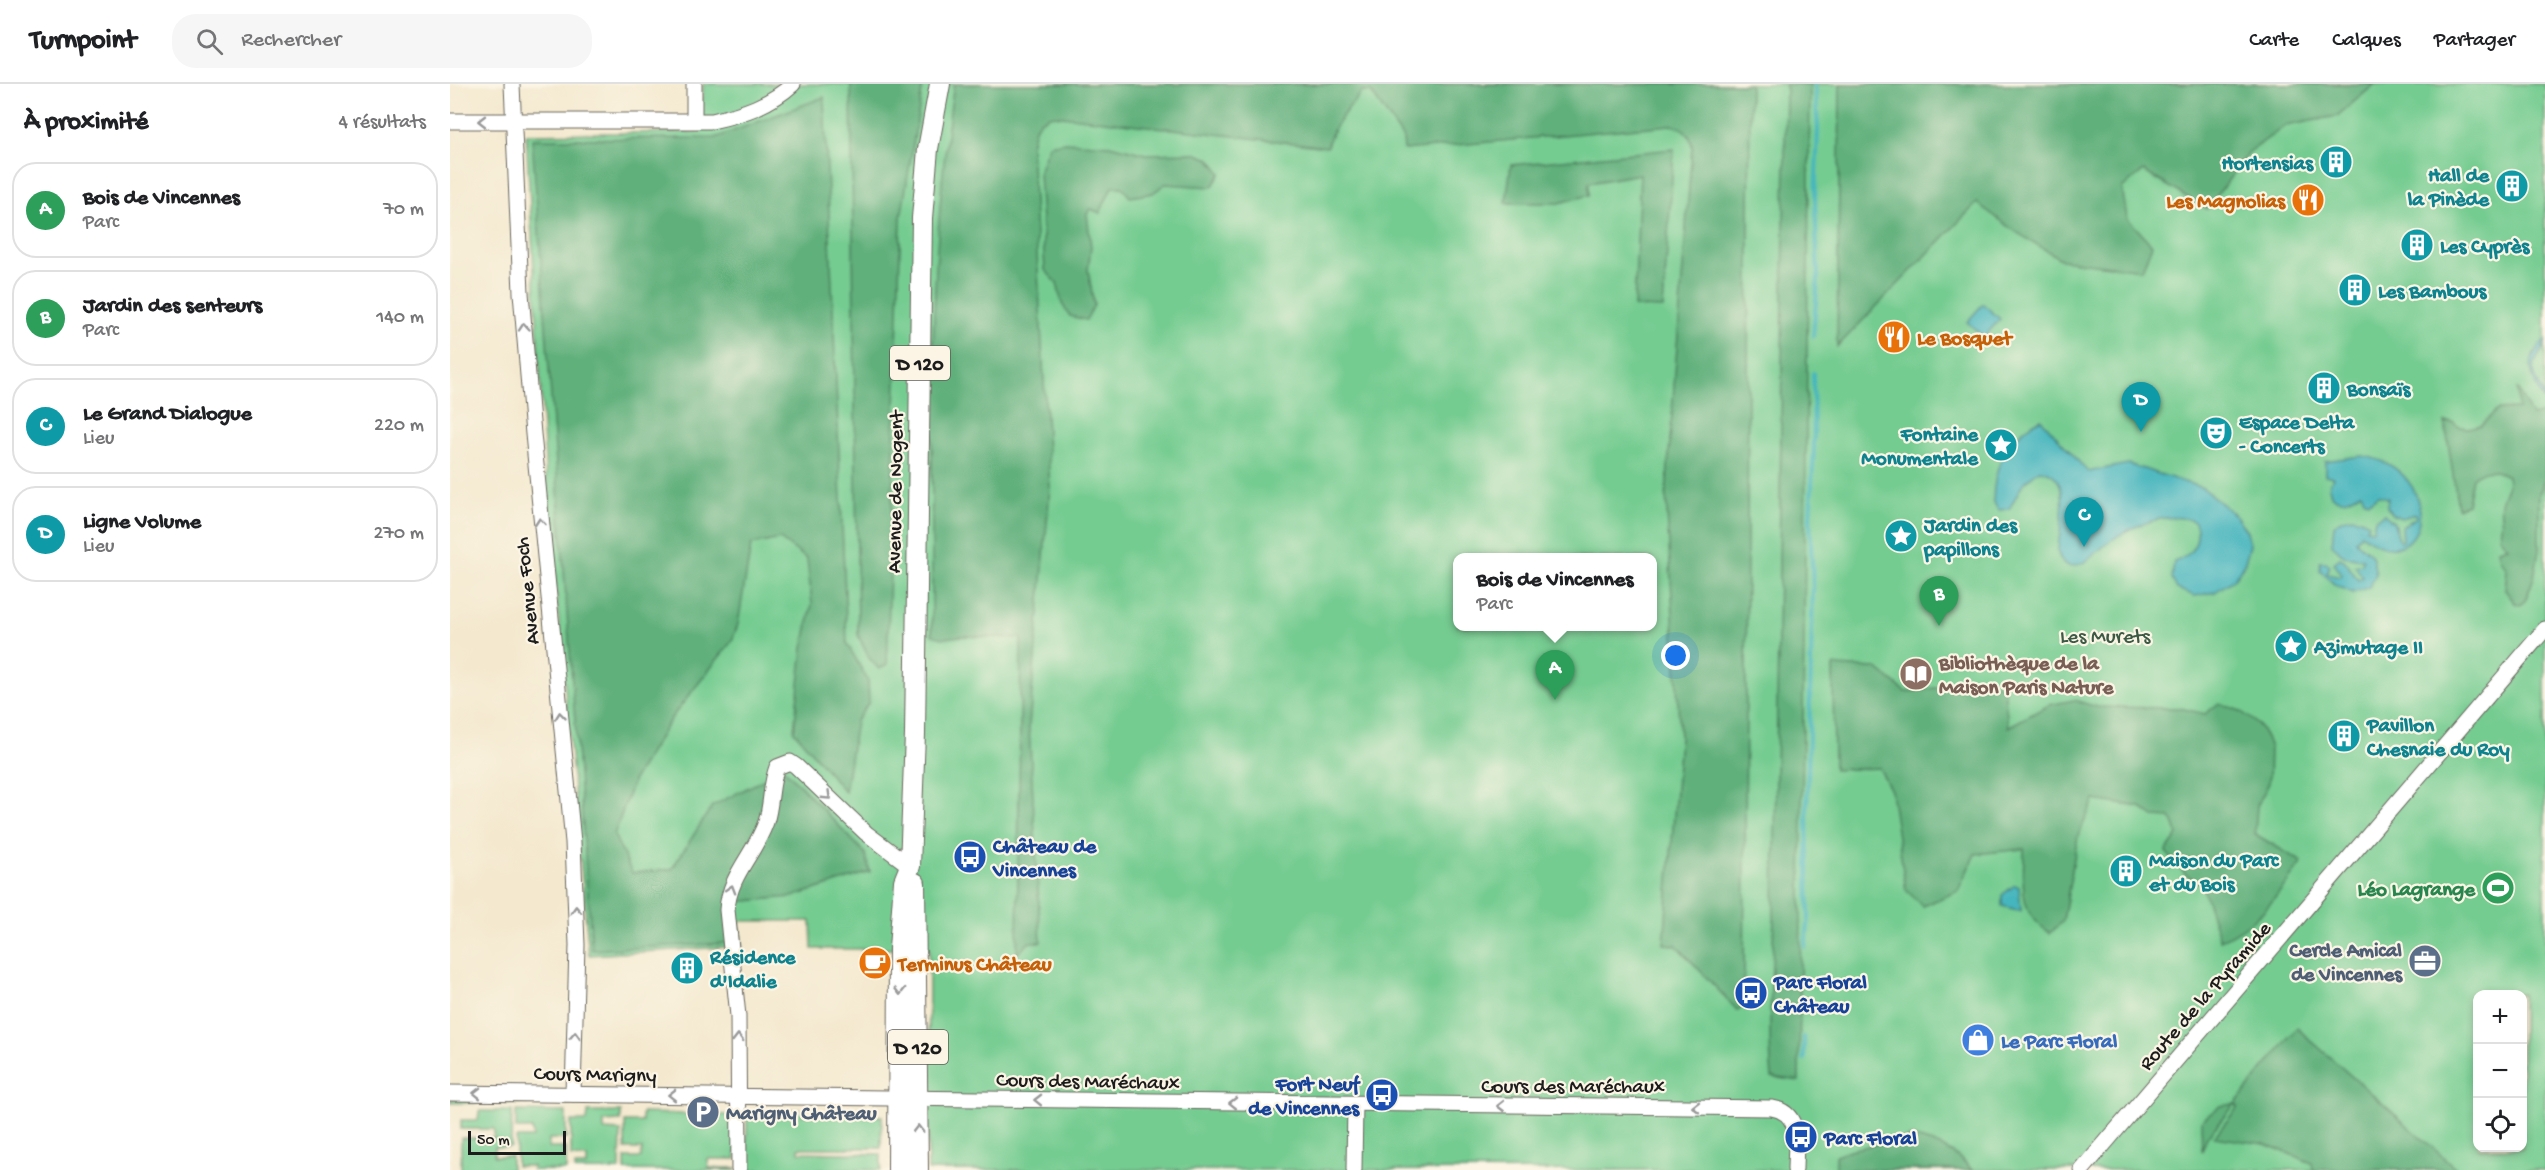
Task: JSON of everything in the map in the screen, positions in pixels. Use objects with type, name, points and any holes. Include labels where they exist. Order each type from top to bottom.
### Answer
[{"type":"main road","name":"Avenue de Nogent","points":[[915,1098],[899,949],[904,881],[910,866],[915,734],[922,218],[928,149],[940,84]]},
{"type":"main road","name":"D 120","points":[[898,1170],[915,1098]]},
{"type":"main road","name":"D 120","points":[[915,1098],[918,1170]]},
{"type":"street","name":"Avenue Foch","points":[[512,84],[521,293],[573,842],[577,945],[573,1094]]},
{"type":"street","points":[[694,84],[694,120]]},
{"type":"street","points":[[450,121],[712,121],[737,116],[780,95],[794,84]]},
{"type":"street","name":"Route de la Pyramide","points":[[2082,1170],[2545,629]]},
{"type":"street","points":[[739,1170],[738,1016],[733,947],[727,910],[728,893],[736,874],[752,851],[765,824],[774,775],[782,763],[790,762],[796,766],[866,833],[910,866]]},
{"type":"street","name":"Cours Marigny","points":[[450,1093],[915,1098]]},
{"type":"street","name":"Cours des Maréchaux","points":[[915,1098],[1772,1108],[1789,1115],[1795,1126],[1795,1170]]},
{"type":"street","points":[[1354,1170],[1355,1104]]},
{"type":"green space","name":"Les Murets","points":[[703,84],[2545,84],[2545,1170],[928,1170],[929,949],[812,949],[811,921],[739,921],[742,946],[589,955],[546,479],[526,134],[701,132]]},
{"type":"green space","points":[[851,84],[923,84],[901,218],[887,665],[879,669],[869,658],[858,635]]},
{"type":"green space","points":[[954,84],[1750,84],[1744,997],[1741,1009],[1737,1010],[1676,945],[1664,944],[1680,738],[1666,494],[1692,147],[1686,132],[1670,125],[1404,150],[1403,138],[1371,92],[1362,92],[1352,104],[1336,125],[1327,147],[1053,115],[1039,123],[1031,146],[1050,488],[1029,726],[1041,942],[1030,942],[1017,954],[1021,638],[962,636],[943,638],[932,635],[935,290],[945,152]]},
{"type":"green space","points":[[1786,84],[1810,84],[1799,1081],[1772,1077],[1770,1036],[1774,913]]},
{"type":"green space","points":[[1840,84],[2375,84],[2337,116],[2285,126],[2249,152],[2207,209],[2143,171],[2122,188],[2127,218],[2152,245],[2142,270],[2062,260],[2016,232],[1977,203],[1837,347]]},
{"type":"green space","points":[[824,97],[847,643],[868,681],[869,702],[856,721],[845,792],[794,731],[803,648],[812,604],[807,559],[780,539],[751,545],[738,624],[732,641],[672,717],[634,779],[614,835],[632,873],[672,869],[712,806],[784,769],[865,853],[870,872],[792,897],[734,902],[730,943],[592,950],[532,139],[715,138]]},
{"type":"green space","points":[[1065,142],[1110,145],[1146,154],[1194,153],[1210,159],[1221,173],[1212,187],[1165,184],[1153,193],[1130,197],[1122,187],[1112,187],[1100,213],[1091,209],[1087,214],[1091,247],[1088,270],[1094,305],[1086,320],[1070,316],[1062,304],[1057,283],[1045,270],[1039,172],[1049,145]]},
{"type":"green space","points":[[1674,149],[1663,308],[1634,307],[1640,174],[1589,183],[1589,195],[1559,203],[1506,203],[1511,165]]},
{"type":"green space","points":[[2517,389],[2532,416],[2545,413],[2545,478],[2539,494],[2539,550],[2534,577],[2526,599],[2521,605],[2515,603],[2505,590],[2507,569],[2500,560],[2498,550],[2508,547],[2499,537],[2502,526],[2501,504],[2507,487],[2507,476],[2489,470],[2472,478],[2467,504],[2458,508],[2445,422],[2453,422],[2459,427],[2468,428],[2481,425],[2497,410],[2518,409]]},
{"type":"green space","points":[[1833,666],[1876,668],[1906,692],[1980,683],[2004,686],[2008,727],[2049,705],[2074,700],[2097,707],[2180,708],[2205,714],[2219,703],[2240,711],[2261,728],[2270,747],[2269,783],[2257,806],[2255,834],[2302,862],[2256,918],[2245,927],[2220,940],[2202,885],[2185,874],[2166,852],[2178,835],[2171,818],[2154,817],[2140,807],[2094,800],[2078,836],[2063,921],[2050,933],[2039,925],[2027,906],[2023,885],[2024,849],[1975,854],[1958,891],[1923,906],[1906,890],[1891,791],[1879,768],[1834,770]]},
{"type":"green space","points":[[2297,1028],[2458,1170],[2313,1170],[2312,1163],[2265,1144],[2214,1137],[2238,1107],[2235,1104]]},
{"type":"green space","points":[[450,1099],[587,1101],[587,1104],[450,1103]]},
{"type":"green space","points":[[2235,1104],[2207,1137],[2202,1151],[2201,1121],[2220,1106]]},
{"type":"green space","points":[[788,1110],[802,1110],[802,1115],[882,1116],[881,1148],[799,1148],[799,1152],[881,1154],[881,1170],[746,1170],[747,1115],[788,1115]]},
{"type":"green space","points":[[479,1111],[512,1111],[511,1147],[495,1147],[494,1156],[511,1156],[511,1170],[461,1170],[461,1138],[494,1138],[494,1129],[461,1129],[461,1120],[478,1120]]},
{"type":"green space","points":[[516,1111],[566,1112],[566,1139],[549,1139],[549,1148],[566,1148],[566,1170],[532,1170],[532,1166],[516,1166],[516,1138],[533,1138],[532,1129],[516,1129]]},
{"type":"green space","points":[[588,1112],[621,1112],[621,1121],[604,1122],[604,1130],[621,1131],[620,1170],[575,1170],[575,1166],[587,1166],[587,1158],[571,1157],[571,1121],[587,1121]]},
{"type":"green space","points":[[642,1113],[737,1115],[736,1159],[708,1159],[709,1168],[736,1168],[736,1170],[625,1170],[625,1158],[641,1158],[642,1149],[625,1149],[625,1122],[642,1122]]},
{"type":"green space","points":[[1911,1137],[1944,1148],[1959,1157],[1972,1170],[1836,1170],[1836,1156],[1849,1150]]},
{"type":"water","points":[[1983,304],[2000,319],[1984,337],[1967,322]]},
{"type":"water","points":[[2545,340],[2535,362],[2534,371],[2545,403],[2533,379],[2531,363],[2533,355]]},
{"type":"water","points":[[2041,419],[2088,472],[2128,464],[2203,488],[2237,517],[2247,532],[2250,545],[2244,565],[2233,580],[2215,592],[2195,596],[2177,589],[2172,579],[2174,562],[2190,552],[2197,535],[2195,522],[2185,519],[2162,519],[2138,526],[2117,537],[2083,563],[2073,566],[2065,564],[2058,552],[2063,504],[2062,491],[2058,481],[2051,473],[2039,470],[2023,484],[2009,509],[1999,510],[1994,502],[1993,494],[2003,456],[2022,432]]},
{"type":"water","points":[[2362,456],[2389,465],[2408,481],[2417,500],[2419,519],[2414,535],[2402,545],[2384,546],[2361,534],[2356,541],[2372,555],[2376,574],[2369,587],[2353,593],[2335,585],[2320,570],[2320,562],[2326,562],[2330,565],[2327,574],[2339,577],[2341,575],[2334,563],[2340,558],[2345,561],[2358,580],[2363,577],[2355,566],[2362,564],[2363,559],[2344,556],[2332,544],[2334,525],[2342,519],[2356,518],[2369,524],[2366,529],[2373,530],[2375,519],[2384,514],[2394,523],[2400,542],[2403,541],[2402,526],[2416,518],[2415,514],[2402,518],[2393,515],[2387,507],[2388,498],[2378,495],[2369,502],[2364,499],[2361,492],[2342,500],[2331,495],[2329,487],[2333,477],[2325,475],[2325,461]]},
{"type":"water","points":[[2015,885],[2019,887],[2021,911],[2002,906],[2002,895]]},
{"type":"waterway","points":[[1813,336],[1818,279],[1815,197],[1818,129],[1815,84]]},
{"type":"waterway","points":[[1805,947],[1809,918],[1807,809],[1813,587],[1810,520],[1814,447],[1813,373]]},
{"type":"waterway","points":[[1804,1037],[1804,1059]]},
{"type":"place","name":"Hortensias","points":[[2336,162]]},
{"type":"place","name":"Hall de la Pinède","points":[[2512,186]]},
{"type":"place","name":"Les Magnolias","points":[[2308,200]]},
{"type":"place","name":"Les Cyprès","points":[[2417,245]]},
{"type":"place","name":"Les Bambous","points":[[2355,290]]},
{"type":"place","name":"Le Bosquet","points":[[1894,337]]},
{"type":"place","name":"Bonsaïs","points":[[2324,388]]},
{"type":"place","name":"Ligne Volume","points":[[2141,432]]},
{"type":"place","name":"Espace Delta - Concerts","points":[[2216,433]]},
{"type":"place","name":"Fontaine Monumentale","points":[[2001,445]]},
{"type":"place","name":"Jardin des papillons","points":[[1901,536]]},
{"type":"place","name":"Le Grand Dialogue","points":[[2084,547]]},
{"type":"place","name":"Jardin des senteurs","points":[[1939,626]]},
{"type":"place","name":"Azimutage II","points":[[2291,646]]},
{"type":"place","name":"Bibliothèque de la Maison Paris Nature","points":[[1916,674]]},
{"type":"place","name":"Bois de Vincennes","points":[[1555,700]]},
{"type":"place","name":"Pavillon Chesnaie du Roy","points":[[2344,736]]},
{"type":"place","name":"Château de Vincennes","points":[[970,857]]},
{"type":"place","name":"Maison du Parc et du Bois","points":[[2126,871]]},
{"type":"place","name":"Léo Lagrange","points":[[2498,888]]},
{"type":"place","name":"Cercle Amical de Vincennes","points":[[2425,961]]},
{"type":"place","name":"Terminus Château","points":[[875,963]]},
{"type":"place","name":"Résidence d'Idalie","points":[[687,968]]},
{"type":"place","name":"Parc Floral Château","points":[[1751,993]]},
{"type":"place","name":"Le Parc Floral","points":[[1978,1040]]},
{"type":"place","name":"Fort Neuf de Vincennes","points":[[1382,1095]]},
{"type":"place","name":"Marigny Château","points":[[703,1112]]},
{"type":"place","name":"Parc Floral","points":[[1801,1137]]}]
